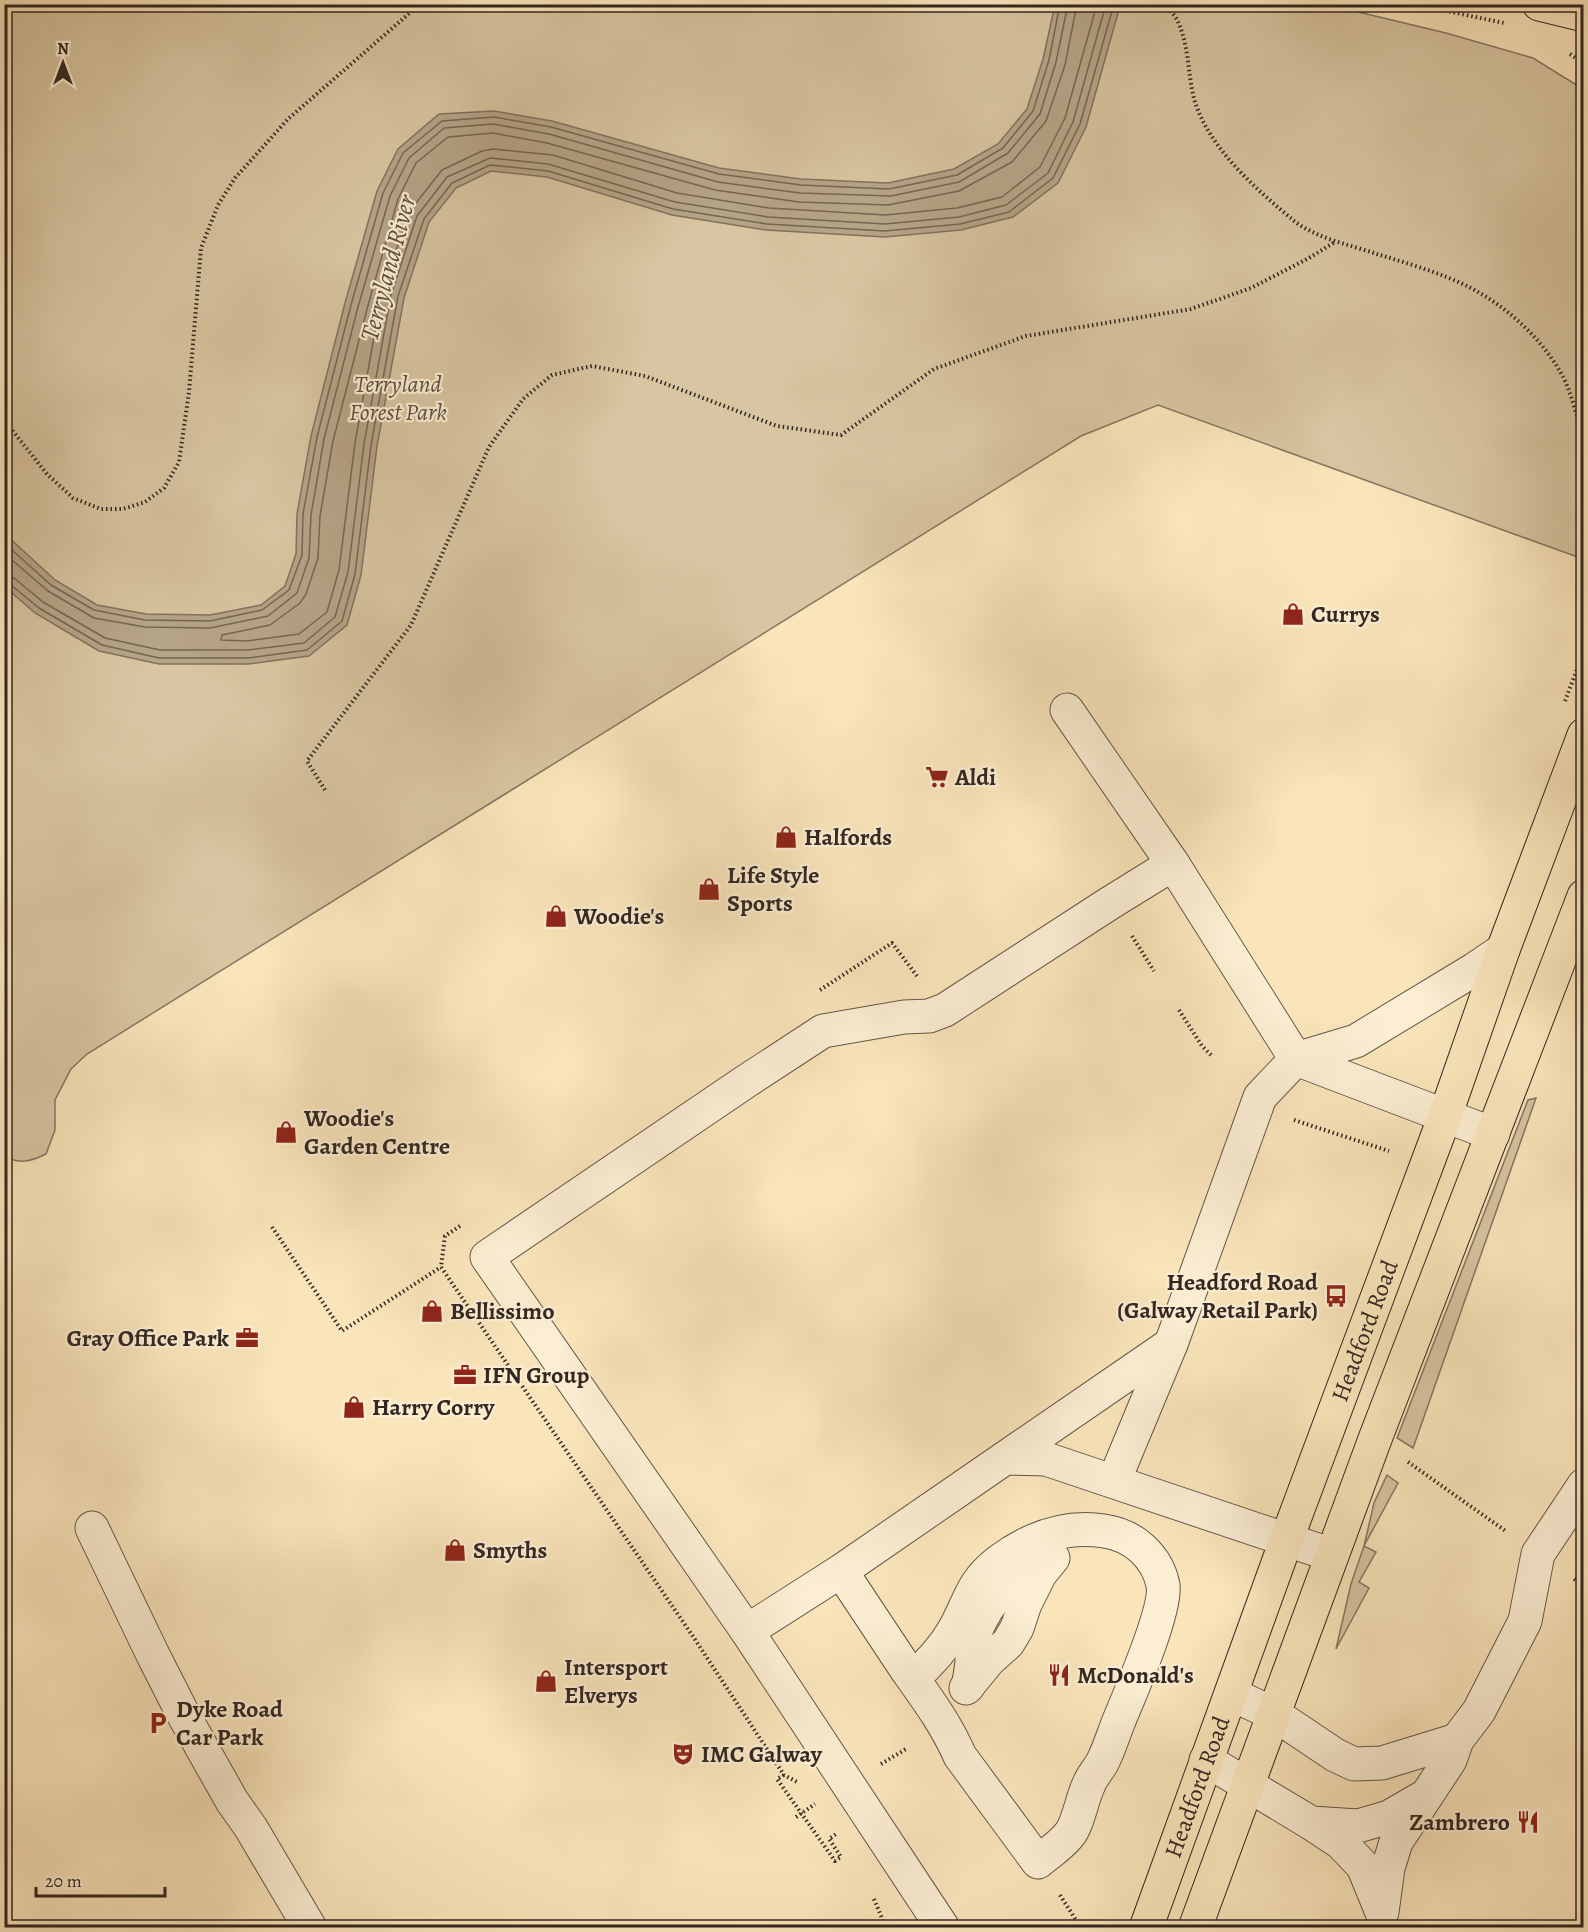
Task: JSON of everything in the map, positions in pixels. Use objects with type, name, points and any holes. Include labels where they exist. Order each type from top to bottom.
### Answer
[{"type":"main road","points":[[1539,4],[1584,15]]},
{"type":"main road","name":"Headford Road","points":[[1146,1928],[1286,1541],[1584,735]]},
{"type":"main road","name":"Headford Road","points":[[1195,1928],[1332,1555],[1584,896]]},
{"type":"lane","points":[[1067,710],[1173,864],[1296,1059],[1493,1134]]},
{"type":"lane","points":[[943,1928],[747,1631],[487,1257],[823,1031],[904,1017],[929,1016],[945,1010],[1173,864]]},
{"type":"lane","points":[[1114,1481],[1171,1344],[1260,1097],[1296,1059],[1356,1041],[1503,950]]},
{"type":"lane","points":[[747,1631],[841,1571],[1171,1344]]},
{"type":"lane","points":[[1005,1458],[1046,1459],[1332,1555]]},
{"type":"lane","points":[[1385,1920],[1388,1868],[1396,1842],[1450,1760],[1457,1740],[1479,1711],[1525,1621],[1538,1554],[1584,1485]]},
{"type":"lane","points":[[92,1528],[183,1714],[232,1801],[251,1828],[310,1928]]},
{"type":"lane","points":[[841,1571],[913,1678],[938,1713],[960,1756],[1038,1862],[1071,1835],[1089,1784],[1103,1760],[1133,1687],[1162,1605],[1163,1587],[1158,1568],[1146,1551],[1130,1539],[1112,1532],[1070,1529],[1045,1536],[1017,1549],[997,1563],[978,1581],[954,1629],[936,1657],[913,1678]]},
{"type":"lane","points":[[938,1713],[968,1686],[973,1640],[988,1608],[1001,1589],[1017,1575],[1084,1544],[1118,1552],[1137,1566],[1143,1586],[1143,1605],[1088,1756],[1089,1784]]},
{"type":"lane","points":[[1230,1694],[1274,1714],[1335,1755],[1354,1764],[1382,1763],[1457,1740]]},
{"type":"lane","points":[[1206,1760],[1341,1843],[1363,1866],[1385,1920]]},
{"type":"lane","points":[[1311,1823],[1358,1826],[1389,1817],[1424,1797]]},
{"type":"path","points":[[4,420],[47,474],[73,498],[101,509],[123,509],[145,502],[164,488],[179,462],[189,392],[201,248],[218,205],[235,178],[288,119],[420,4]]},
{"type":"path","points":[[1164,4],[1175,17],[1184,39],[1195,101],[1206,129],[1233,163],[1296,222],[1335,242],[1415,266],[1467,286],[1508,313],[1538,340],[1563,376],[1584,440]]},
{"type":"path","points":[[1414,4],[1512,25]]},
{"type":"path","points":[[326,789],[307,761],[411,625],[489,447],[524,399],[552,375],[592,366],[645,376],[777,426],[841,435],[934,369],[1026,336],[1191,309],[1251,288],[1335,242]]},
{"type":"path","points":[[1129,931],[1154,971]]},
{"type":"path","points":[[813,995],[892,943],[919,979]]},
{"type":"path","points":[[1179,1010],[1212,1056]]},
{"type":"path","points":[[1293,1120],[1427,1164]]},
{"type":"path","points":[[465,1223],[445,1236],[441,1268],[694,1638],[784,1775],[803,1786]]},
{"type":"path","points":[[272,1227],[342,1332],[441,1268]]},
{"type":"path","points":[[1376,1439],[1507,1532]]},
{"type":"path","points":[[880,1765],[906,1749]]},
{"type":"path","points":[[784,1775],[777,1779],[835,1861],[841,1857],[829,1839],[837,1833],[832,1826]]},
{"type":"path","points":[[810,1794],[822,1810]]},
{"type":"path","points":[[796,1817],[812,1807]]},
{"type":"path","points":[[872,1895],[886,1928]]},
{"type":"green space","name":"Terryland Forest Park","points":[[1325,4],[1446,33],[1533,58],[1583,89],[1583,559],[1158,405],[1081,436],[87,1054],[71,1069],[55,1100],[55,1130],[46,1154],[35,1159],[19,1161],[4,1154],[4,5]]},
{"type":"green space","points":[[1536,1098],[1413,1448],[1397,1438],[1528,1100]]},
{"type":"green space","points":[[1387,1475],[1398,1483],[1364,1546],[1374,1503]]},
{"type":"green space","points":[[1364,1546],[1376,1552],[1359,1582],[1369,1588],[1336,1649],[1351,1584]]},
{"type":"water","name":"Terryland River","points":[[1055,5],[1120,6],[1086,127],[1058,183],[1013,217],[961,230],[885,237],[766,230],[672,215],[547,177],[491,171],[456,188],[429,222],[404,298],[377,446],[361,575],[347,625],[309,656],[248,664],[159,664],[99,651],[35,613],[5,587],[5,534],[55,580],[97,605],[146,614],[210,615],[261,605],[285,586],[296,554],[297,514],[311,436],[377,191],[398,149],[439,114],[494,111],[552,121],[719,168],[801,179],[888,183],[954,169],[998,144],[1027,109],[1043,59]]},
{"type":"place","name":"Currys","points":[[1293,614]]},
{"type":"place","name":"Aldi","points":[[937,777]]},
{"type":"place","name":"Halfords","points":[[786,837]]},
{"type":"place","name":"Life Style Sports","points":[[709,889]]},
{"type":"place","name":"Woodie's","points":[[556,916]]},
{"type":"place","name":"Woodie's Garden Centre","points":[[286,1132]]},
{"type":"place","name":"Headford Road (Galway Retail Park)","points":[[1336,1296]]},
{"type":"place","name":"Bellissimo","points":[[432,1311]]},
{"type":"place","name":"Gray Office Park","points":[[247,1338]]},
{"type":"place","name":"IFN Group","points":[[465,1375]]},
{"type":"place","name":"Harry Corry","points":[[354,1407]]},
{"type":"place","name":"Smyths","points":[[455,1550]]},
{"type":"place","name":"McDonald's","points":[[1059,1675]]},
{"type":"place","name":"Intersport Elverys","points":[[546,1681]]},
{"type":"place","name":"Dyke Road Car Park","points":[[158,1723]]},
{"type":"place","name":"IMC Galway","points":[[683,1754]]},
{"type":"place","name":"Zambrero","points":[[1528,1822]]}]
